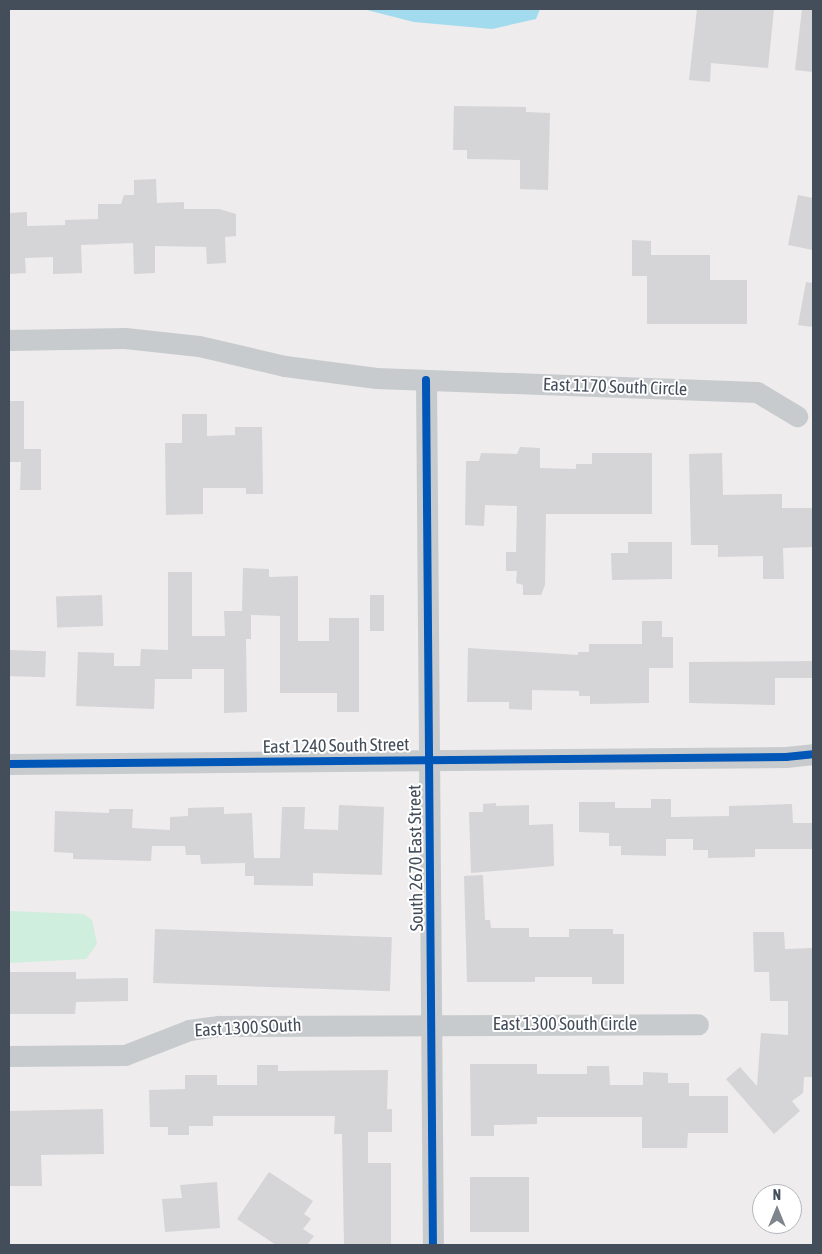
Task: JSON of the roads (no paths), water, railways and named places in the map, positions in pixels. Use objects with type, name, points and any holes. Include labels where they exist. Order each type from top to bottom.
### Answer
[{"type":"street","name":"East 1170 South Circle","points":[[9,340],[125,338],[199,346],[285,366],[376,378],[757,392],[797,416]]},
{"type":"street","name":"South 2670 East Street","points":[[426,380],[433,1245]]},
{"type":"street","name":"East 1240 South Street","points":[[9,764],[786,757],[813,754]]},
{"type":"street","name":"East 1300 South Circle","points":[[432,1023],[698,1024]]},
{"type":"street","name":"East 1300 SOuth","points":[[9,1056],[124,1055],[190,1030],[219,1026],[432,1023]]},
{"type":"water","points":[[363,9],[540,9],[536,19],[492,29],[414,22]]}]
